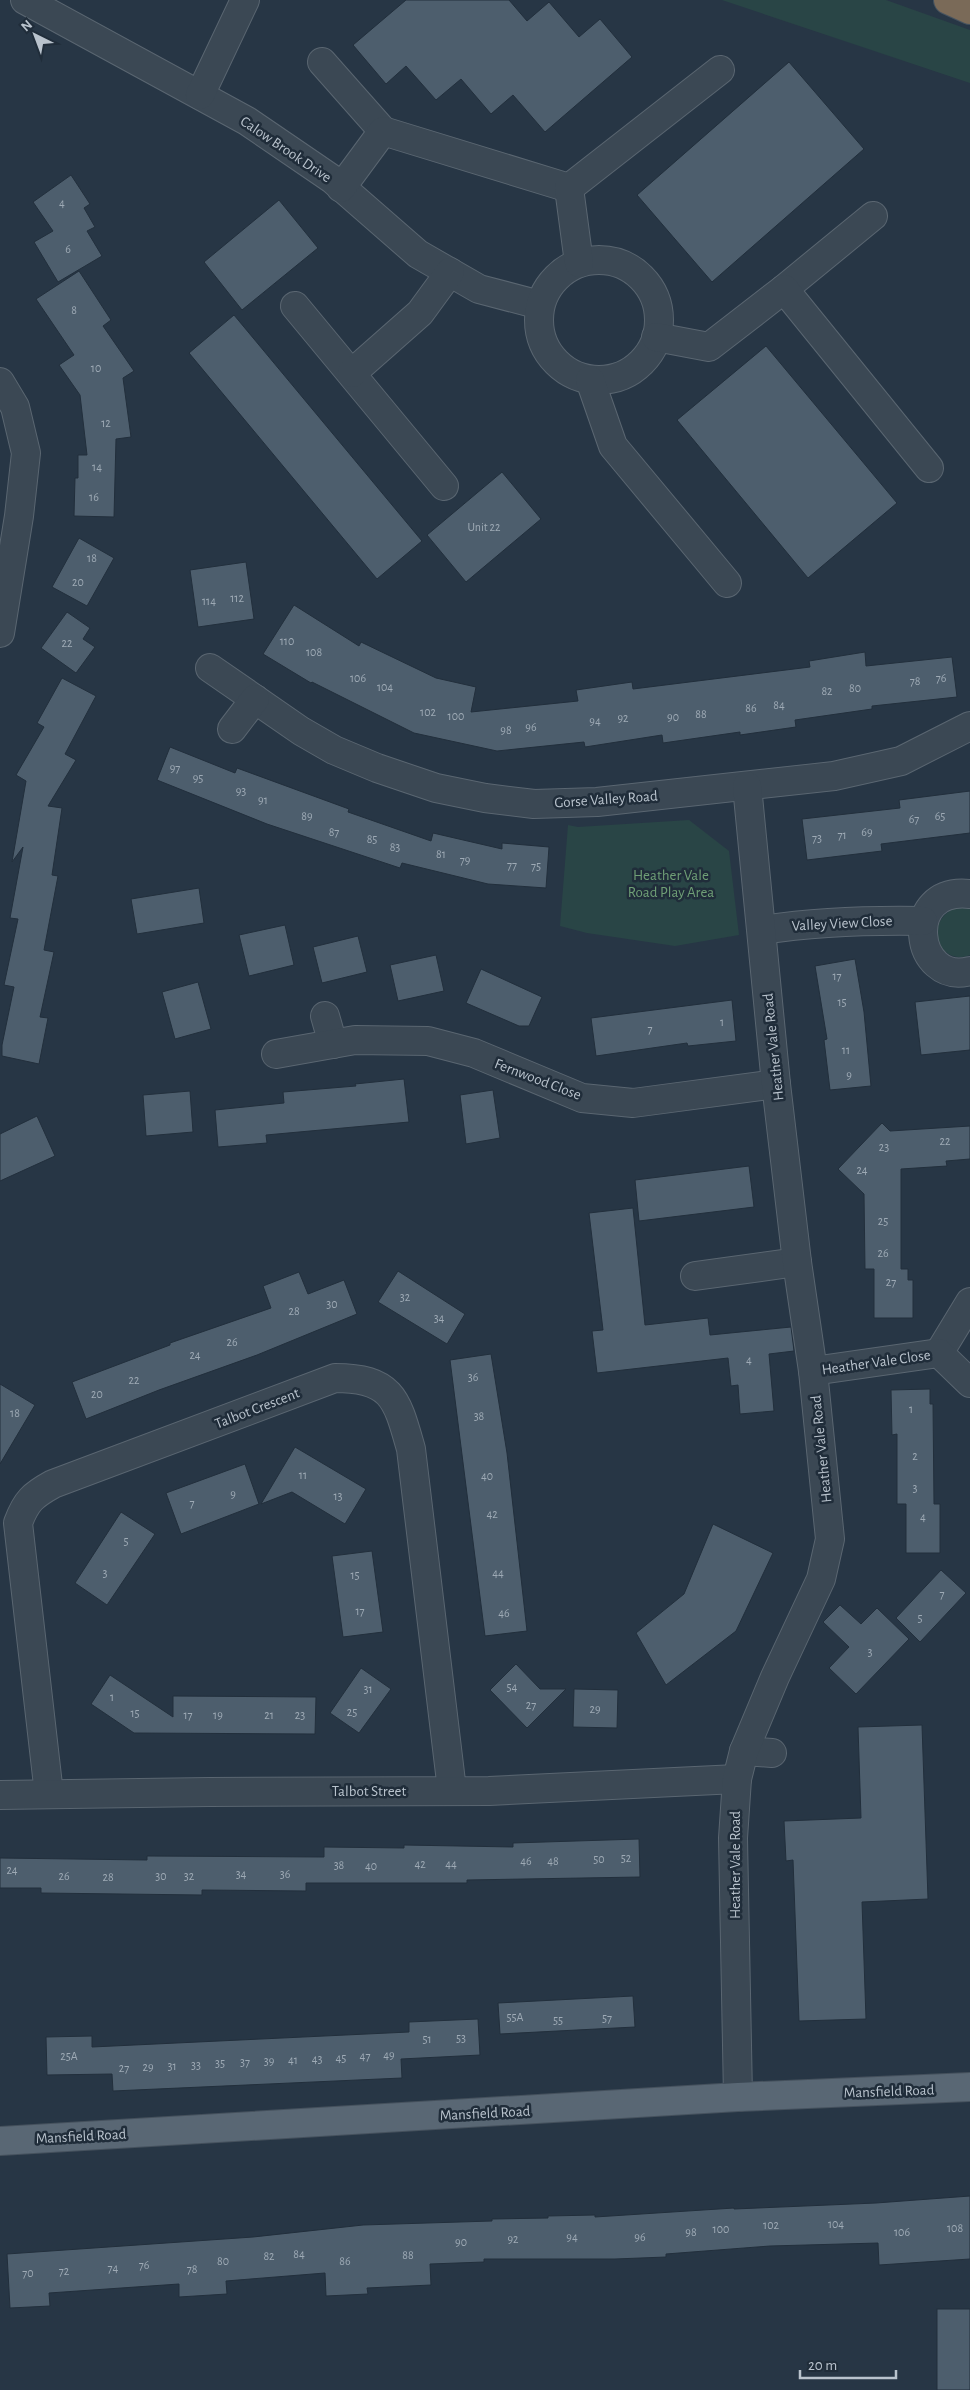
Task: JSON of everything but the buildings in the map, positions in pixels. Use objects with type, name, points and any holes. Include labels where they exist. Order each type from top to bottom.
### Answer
[{"type":"highway","points":[[948,0],[970,10]]},
{"type":"main road","name":"Mansfield Road","points":[[0,2141],[738,2097],[970,2087]]},
{"type":"street","name":"Calow Brook Drive","points":[[25,0],[247,121],[341,188],[418,254],[479,289],[540,305]]},
{"type":"street","points":[[200,95],[245,0]]},
{"type":"street","points":[[322,62],[383,131],[569,188]]},
{"type":"street","points":[[569,188],[720,70]]},
{"type":"street","points":[[341,188],[383,131]]},
{"type":"street","points":[[569,188],[579,263]]},
{"type":"street","points":[[656,337],[709,347],[873,216]]},
{"type":"street","points":[[588,260],[612,260],[633,269],[650,286],[659,307],[659,330],[651,352],[634,369],[613,379],[590,380],[571,374],[554,362],[544,345],[538,326],[540,305],[549,284],[566,268],[579,263],[588,260]]},
{"type":"street","points":[[352,373],[420,313],[450,272]]},
{"type":"street","points":[[784,289],[929,468]]},
{"type":"street","points":[[295,306],[444,486]]},
{"type":"street","points":[[590,380],[613,446],[727,583]]},
{"type":"street","points":[[0,382],[15,407],[26,454],[19,516],[0,633]]},
{"type":"street","name":"Gorse Valley Road","points":[[210,668],[301,731],[351,757],[436,788],[485,798],[534,804],[596,802],[834,776],[901,761],[970,726]]},
{"type":"street","points":[[232,729],[255,700]]},
{"type":"street","name":"Heather Vale Road","points":[[738,2097],[732,1838],[737,1779],[744,1752],[775,1677],[821,1579],[830,1539],[813,1371],[797,1262],[776,1084],[747,786]]},
{"type":"street","points":[[970,894],[958,893],[943,897],[931,907],[923,921],[922,936],[926,951],[936,963],[950,970],[970,971]]},
{"type":"street","name":"Valley View Close","points":[[762,930],[805,924],[867,920],[923,921]]},
{"type":"street","points":[[325,1016],[333,1044]]},
{"type":"street","name":"Fernwood Close","points":[[276,1054],[355,1040],[428,1041],[474,1054],[582,1098],[633,1103],[776,1084]]},
{"type":"street","points":[[695,1276],[797,1262]]},
{"type":"street","name":"Heather Vale Close","points":[[939,1353],[970,1302]]},
{"type":"street","name":"Heather Vale Close","points":[[813,1371],[939,1353]]},
{"type":"street","name":"Heather Vale Close","points":[[939,1353],[970,1383]]},
{"type":"street","name":"Talbot Crescent","points":[[50,1794],[18,1523],[24,1505],[38,1493],[53,1484],[336,1378],[360,1378],[384,1388],[400,1408],[411,1449],[452,1790]]},
{"type":"street","points":[[744,1752],[772,1753]]},
{"type":"street","name":"Talbot Street","points":[[0,1795],[488,1791],[737,1779]]},
{"type":"green space","points":[[722,0],[886,0],[970,30],[970,83]]},
{"type":"green space","name":"Heather Vale Road Play Area","points":[[689,820],[729,851],[739,935],[675,946],[587,933],[560,926],[568,825],[578,827]]},
{"type":"green space","points":[[957,907],[970,909],[970,955],[959,957],[950,955],[943,949],[938,941],[937,932],[939,923],[946,914]]}]
